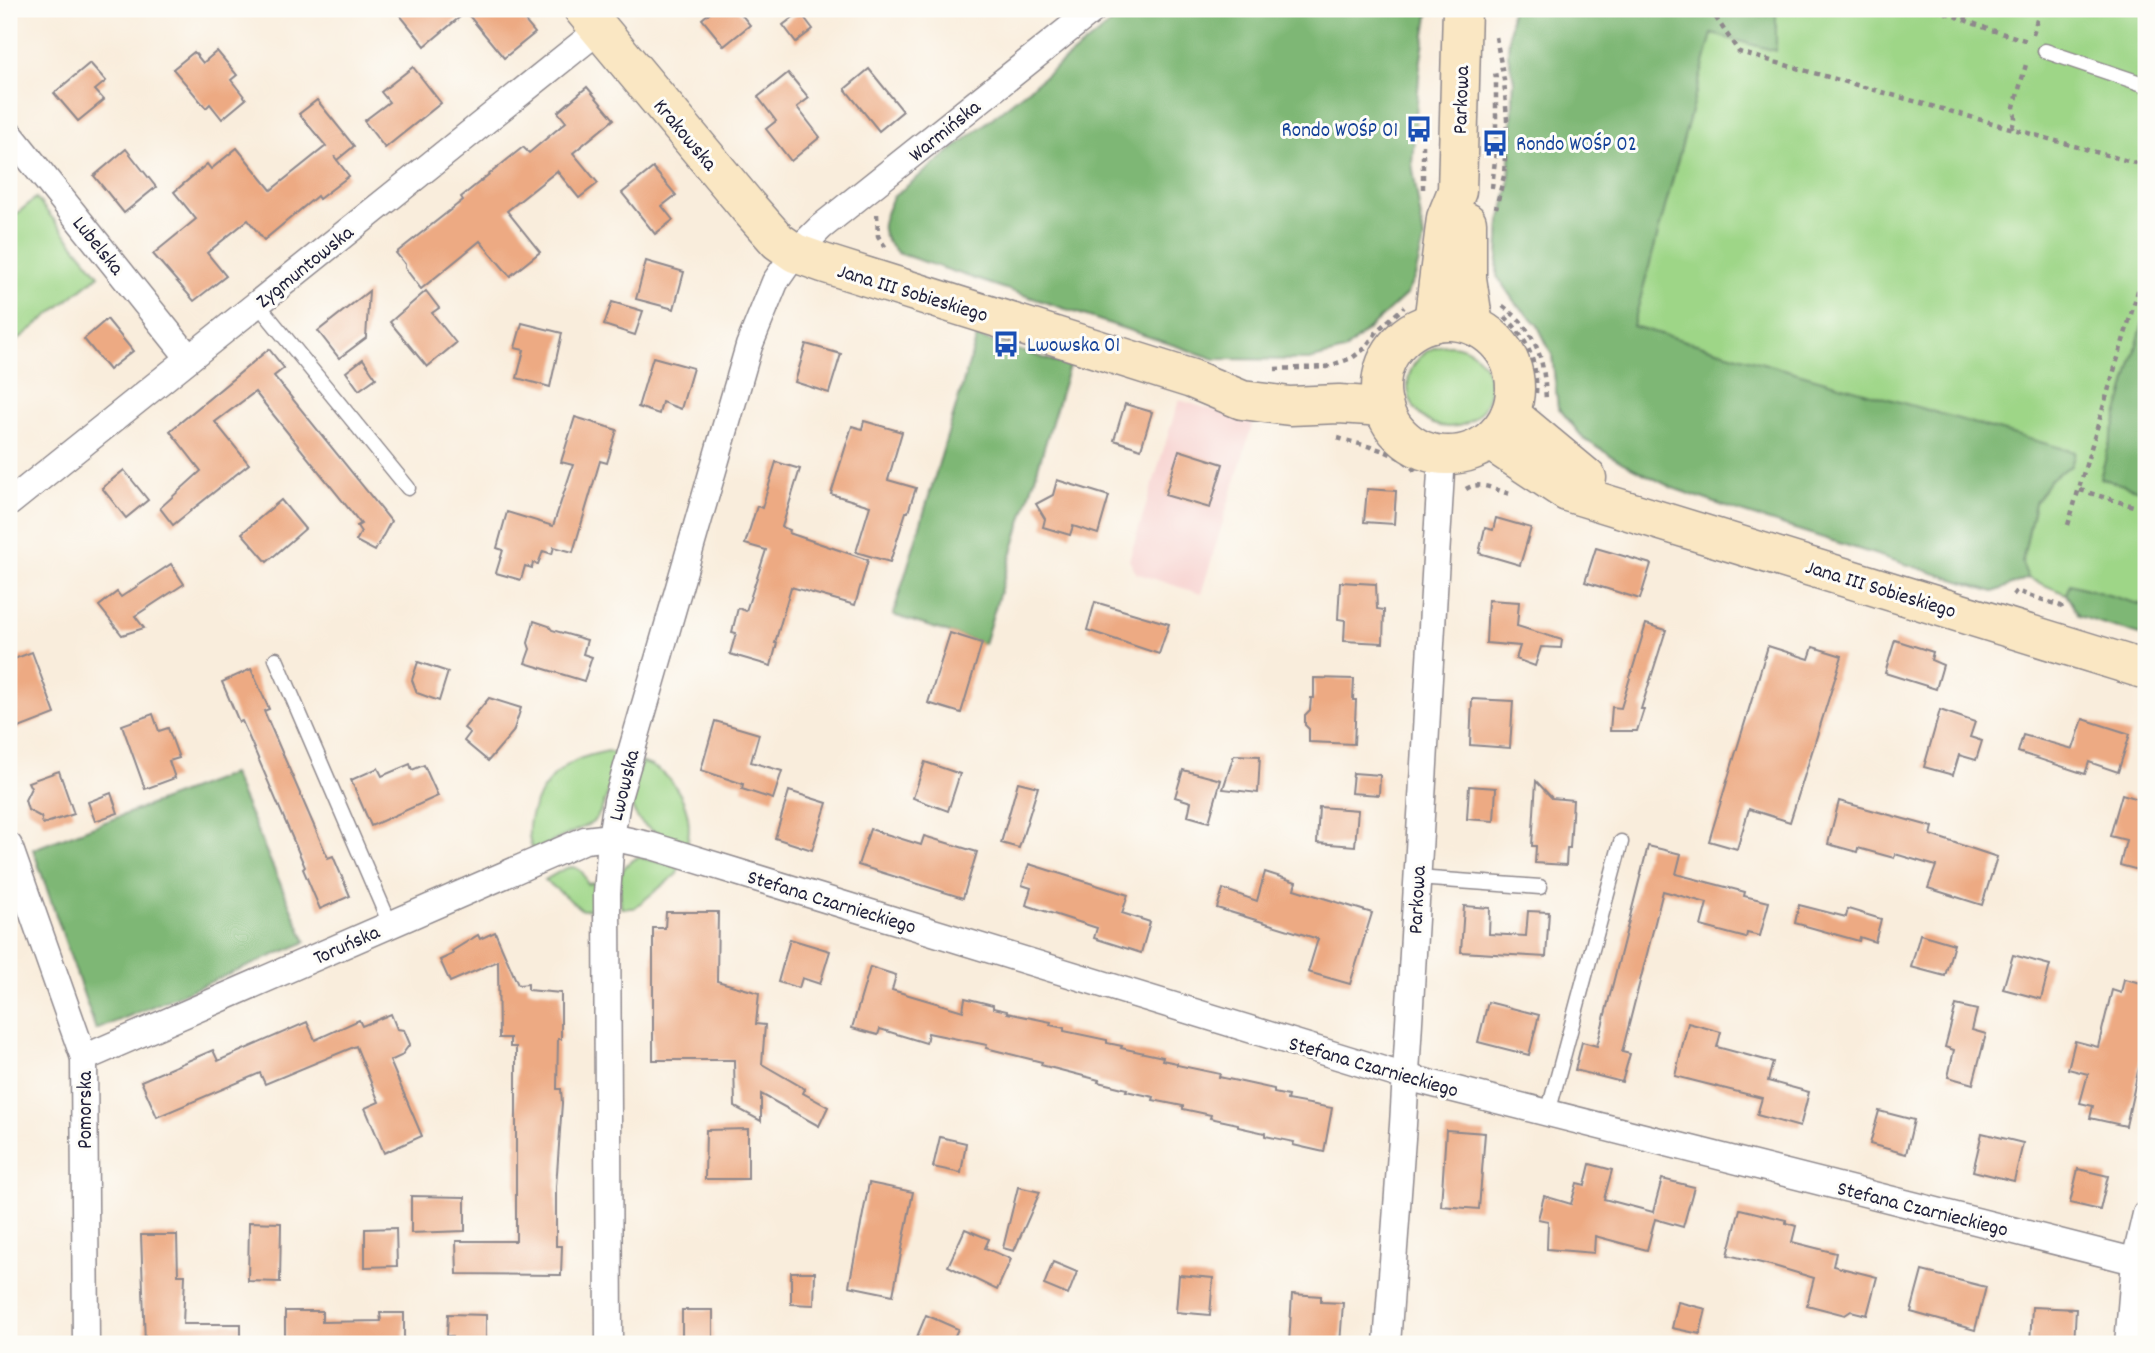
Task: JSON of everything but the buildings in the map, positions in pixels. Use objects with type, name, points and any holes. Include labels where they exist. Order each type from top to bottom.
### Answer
[{"type":"street","name":"Warmińska","points":[[795,253],[821,227],[1093,9]]},
{"type":"street","name":"Parkowa","points":[[1420,314],[1446,218],[1457,193],[1478,17]]},
{"type":"street","name":"Krakowska","points":[[591,19],[748,207],[778,241],[795,253]]},
{"type":"street","name":"Zygmuntowska","points":[[9,503],[257,303],[591,19]]},
{"type":"street","name":"Lubelska","points":[[9,133],[189,358]]},
{"type":"street","name":"Parkowa","points":[[1457,193],[1467,212],[1467,278],[1491,313]]},
{"type":"street","name":"Jana III Sobieskiego","points":[[795,253],[1192,379],[1242,400],[1290,406],[1339,404],[1384,407]]},
{"type":"street","name":"Lwowska","points":[[609,1344],[607,894],[611,836],[617,800],[749,346],[775,282],[795,253]]},
{"type":"street","points":[[1491,313],[1492,338],[1504,352],[1512,370],[1515,393],[1512,419],[1466,453],[1442,455],[1414,446],[1395,430],[1384,407],[1381,393],[1383,369],[1393,351],[1408,334],[1420,327],[1420,314],[1449,322],[1491,313]]},
{"type":"street","name":"Jana III Sobieskiego","points":[[1192,379],[1338,379],[1383,369]]},
{"type":"street","name":"Jana III Sobieskiego","points":[[1512,419],[1577,469],[1616,507],[2146,670]]},
{"type":"street","name":"Parkowa","points":[[1387,1344],[1406,1077],[1442,455]]},
{"type":"street","name":"Toruńska","points":[[84,1058],[584,840],[611,836]]},
{"type":"street","name":"Stefana Czarnieckiego","points":[[611,836],[1406,1077],[2140,1263]]},
{"type":"street","name":"Pomorska","points":[[9,846],[84,1058],[86,1344]]},
{"type":"street","points":[[2128,1344],[2146,1214]]},
{"type":"lane","points":[[2045,51],[2146,85]]},
{"type":"lane","points":[[257,303],[408,488]]},
{"type":"lane","points":[[276,660],[390,924]]},
{"type":"lane","points":[[1548,1113],[1620,842]]},
{"type":"lane","points":[[1417,878],[1540,887]]},
{"type":"path","points":[[1710,9],[1739,52],[2135,163],[2146,146]]},
{"type":"path","points":[[1936,9],[2031,42],[2014,107],[2012,128]]},
{"type":"path","points":[[1965,20],[1969,9]]},
{"type":"path","points":[[1478,17],[1507,101],[1504,176],[1495,211]]},
{"type":"path","points":[[1423,143],[1421,181],[1457,193],[1495,172],[1496,78],[1492,62]]},
{"type":"path","points":[[874,203],[878,236],[889,254]]},
{"type":"path","points":[[2068,525],[2146,264]]},
{"type":"path","points":[[1491,313],[1523,323],[1537,346],[1544,368],[1546,407]]},
{"type":"path","points":[[1491,313],[1513,324],[1527,343],[1537,381],[1512,419]]},
{"type":"path","points":[[1273,369],[1326,367],[1352,358],[1364,349],[1379,329],[1420,314]]},
{"type":"path","points":[[1460,495],[1476,484],[1520,498]]},
{"type":"path","points":[[2080,490],[2146,510]]},
{"type":"path","points":[[2017,603],[2007,600],[2017,592],[2051,602]]},
{"type":"path","points":[[2052,614],[2065,618]]},
{"type":"shaded area","points":[[1179,400],[1253,422],[1201,594],[1136,573],[1129,560]]},
{"type":"green space","points":[[1129,9],[1429,9],[1420,66],[1412,163],[1424,239],[1415,277],[1406,295],[1344,351],[1309,360],[1215,359],[898,253],[886,239],[883,232],[884,220],[893,197]]},
{"type":"green space","points":[[1511,9],[2146,9],[2146,637],[2079,616],[2066,594],[2028,578],[1994,592],[1738,511],[1673,488],[1623,463],[1584,439],[1558,407],[1552,354],[1537,324],[1514,301],[1497,276],[1500,223],[1509,187],[1514,80],[1508,55]]},
{"type":"green space","points":[[1511,9],[1776,9],[1776,51],[1712,34],[1633,326],[2075,452],[2071,466],[2050,480],[2035,503],[2022,563],[2028,578],[1994,592],[1673,488],[1623,463],[1584,439],[1558,407],[1552,355],[1537,324],[1514,301],[1497,276],[1500,223],[1509,187],[1514,80],[1508,55]]},
{"type":"green space","points":[[36,198],[99,275],[9,347],[9,220]]},
{"type":"green space","points":[[2146,312],[2146,492],[2100,478]]},
{"type":"green space","points":[[977,337],[1069,366],[984,644],[893,615]]},
{"type":"green space","points":[[1441,345],[1457,345],[1472,352],[1483,363],[1490,378],[1487,402],[1478,415],[1457,427],[1441,427],[1426,420],[1415,409],[1408,394],[1408,378],[1415,363],[1426,352]]},
{"type":"green space","points":[[2070,584],[2146,606],[2146,637],[2079,616],[2066,594]]},
{"type":"green space","points":[[608,751],[617,755],[602,810],[597,817],[592,823],[533,851],[529,826],[543,789],[571,763]]},
{"type":"green space","points":[[641,762],[664,774],[680,794],[688,818],[687,844],[649,828],[635,815],[632,794]]},
{"type":"green space","points":[[232,774],[306,942],[96,1030],[33,849]]},
{"type":"green space","points":[[638,857],[679,867],[677,874],[634,908],[621,908],[622,872],[630,861]]},
{"type":"green space","points":[[571,867],[582,872],[587,884],[595,883],[597,909],[582,910],[545,880]]},
{"type":"place","name":"Rondo WOŚP 01","points":[[1419,129]]},
{"type":"place","name":"Rondo WOŚP 02","points":[[1495,143]]},
{"type":"place","name":"Lwowska 01","points":[[1006,344]]}]
